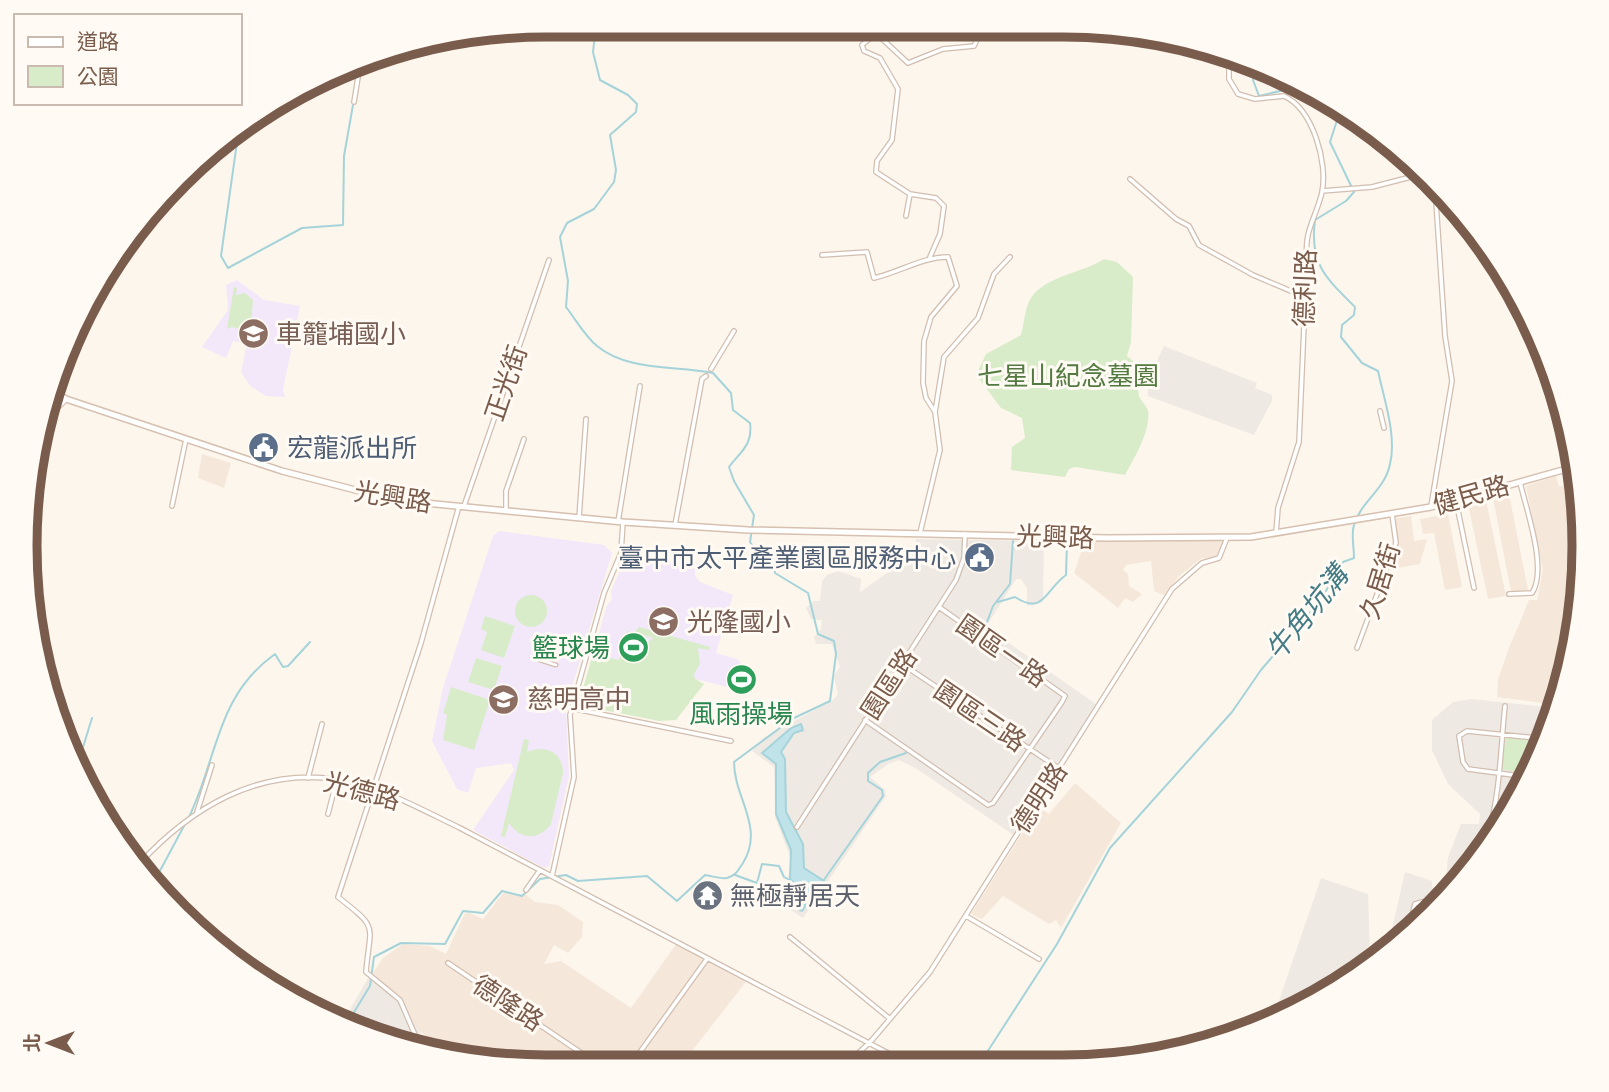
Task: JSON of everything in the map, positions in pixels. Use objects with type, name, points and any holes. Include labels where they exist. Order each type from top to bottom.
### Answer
[{"type":"main road","name":"光興路","points":[[60,395],[349,491],[394,500],[506,511],[748,530],[1227,537],[1276,533],[1352,520]]},
{"type":"main road","name":"健民路","points":[[1352,520],[1431,508],[1566,469]]},
{"type":"street","points":[[872,37],[862,46],[864,51],[880,58],[898,89],[892,140],[877,161],[876,172],[910,194],[936,198],[944,206],[940,234],[930,257]]},
{"type":"street","points":[[880,37],[908,63],[943,50],[974,46],[978,37]]},
{"type":"street","name":"德利路","points":[[1230,65],[1229,79],[1238,94],[1255,99],[1288,98],[1306,117],[1321,164],[1322,191],[1305,239],[1306,298],[1299,442],[1278,508],[1276,533]]},
{"type":"street","points":[[354,103],[359,73]]},
{"type":"street","points":[[1322,191],[1353,189],[1413,176]]},
{"type":"street","points":[[1130,180],[1176,219],[1189,226],[1199,245],[1253,275],[1306,298]]},
{"type":"street","points":[[906,216],[910,194]]},
{"type":"street","points":[[1431,508],[1452,378],[1444,336],[1435,199]]},
{"type":"street","points":[[822,255],[867,252],[874,278],[900,271],[930,257],[948,257],[957,286],[931,317],[926,331],[923,383],[926,398],[935,412]]},
{"type":"street","points":[[920,533],[940,450],[935,412],[944,357],[978,318],[994,274],[1010,257]]},
{"type":"street","name":"正光街","points":[[415,1038],[400,1000],[366,972],[371,926],[338,897],[371,789],[421,643],[461,506],[550,260]]},
{"type":"street","points":[[710,369],[734,331]]},
{"type":"street","points":[[675,525],[702,379],[706,376]]},
{"type":"street","points":[[552,876],[574,778],[571,708],[604,593],[621,553],[621,522],[640,386]]},
{"type":"street","points":[[56,409],[66,399]]},
{"type":"street","points":[[1380,411],[1384,429]]},
{"type":"street","points":[[579,518],[586,419]]},
{"type":"street","points":[[172,506],[186,439]]},
{"type":"street","points":[[506,511],[506,491],[524,439]]},
{"type":"street","points":[[1509,594],[1532,593],[1538,574],[1537,556],[1520,481]]},
{"type":"street","points":[[1456,501],[1474,587]]},
{"type":"street","name":"久居街","points":[[1357,648],[1396,543],[1392,513]]},
{"type":"street","name":"園區路","points":[[797,827],[939,607],[963,564],[965,534]]},
{"type":"street","name":"德明路","points":[[855,1055],[930,972],[1172,589],[1202,563],[1219,558],[1227,537]]},
{"type":"street","name":"園區一路","points":[[939,607],[1065,696],[1030,749]]},
{"type":"street","points":[[540,660],[556,665]]},
{"type":"street","name":"園區三路","points":[[902,664],[1058,768]]},
{"type":"street","points":[[1490,823],[1505,706]]},
{"type":"street","points":[[571,708],[731,741]]},
{"type":"street","points":[[865,720],[988,805],[993,803],[1030,749]]},
{"type":"street","points":[[308,778],[322,724]]},
{"type":"street","points":[[1517,776],[1466,767],[1458,740],[1465,731],[1534,738]]},
{"type":"street","points":[[197,812],[212,765]]},
{"type":"street","name":"光德路","points":[[144,858],[197,812],[227,795],[259,784],[308,778],[337,779],[371,789],[460,828],[707,959]]},
{"type":"street","points":[[328,814],[337,779]]},
{"type":"street","points":[[526,890],[540,870]]},
{"type":"street","points":[[1411,917],[1415,904],[1427,902]]},
{"type":"street","points":[[965,916],[1039,959]]},
{"type":"street","points":[[790,937],[889,1018]]},
{"type":"street","points":[[638,1055],[707,959],[892,1055]]},
{"type":"street","name":"德隆路","points":[[448,963],[584,1055]]},
{"type":"shaded area","name":"車籠埔國小","points":[[237,280],[264,300],[300,306],[283,390],[285,397],[266,396],[250,386],[241,372],[247,343],[233,341],[226,358],[202,347],[228,310],[226,285]]},
{"type":"shaded area","points":[[1164,346],[1257,383],[1255,388],[1272,395],[1272,401],[1254,435],[1148,396],[1147,382]]},
{"type":"shaded area","points":[[202,454],[231,463],[224,488],[198,478]]},
{"type":"shaded area","points":[[1556,476],[1559,486],[1569,487],[1572,546],[1568,612],[1547,704],[1497,697],[1498,679],[1509,648],[1529,600],[1537,600],[1543,570],[1526,486]]},
{"type":"shaded area","points":[[1509,494],[1528,590],[1511,592],[1493,498]]},
{"type":"shaded area","points":[[1486,500],[1506,596],[1488,599],[1468,504]]},
{"type":"shaded area","points":[[1448,514],[1462,587],[1445,590],[1434,533],[1423,534],[1420,519]]},
{"type":"shaded area","points":[[1411,516],[1414,541],[1427,539],[1420,564],[1391,569],[1397,543],[1393,519]]},
{"type":"shaded area","name":"慈明高中","points":[[499,531],[604,545],[612,553],[566,707],[569,776],[549,866],[544,868],[473,830],[514,770],[511,763],[476,768],[468,793],[457,789],[432,741],[443,688],[493,536]]},
{"type":"shaded area","points":[[916,539],[1044,541],[1043,602],[1027,606],[1027,588],[1021,579],[1016,579],[986,627],[1100,707],[1015,836],[917,769],[899,760],[888,764],[870,777],[885,790],[886,796],[803,918],[789,909],[782,899],[792,862],[775,817],[774,767],[752,751],[763,738],[833,700],[838,694],[834,676],[840,667],[832,644],[816,644],[814,637],[821,629],[822,620],[811,619],[806,608],[813,601],[820,601],[822,581],[827,575],[838,571],[861,579],[860,592],[911,556]]},
{"type":"shaded area","points":[[1222,540],[1223,544],[1216,558],[1202,558],[1180,575],[1164,595],[1154,591],[1151,561],[1126,565],[1123,570],[1128,574],[1129,586],[1142,594],[1133,602],[1125,598],[1118,608],[1074,573],[1085,541]]},
{"type":"shaded area","name":"光隆國小","points":[[625,559],[695,563],[695,576],[700,582],[733,595],[716,653],[737,659],[752,674],[752,693],[593,654],[607,605],[612,600],[611,591]]},
{"type":"shaded area","points":[[1471,699],[1546,707],[1520,771],[1504,801],[1446,882],[1448,857],[1461,824],[1479,824],[1480,814],[1448,784],[1432,750],[1432,720],[1453,702]]},
{"type":"shaded area","points":[[1075,783],[1121,823],[1061,928],[1056,920],[1049,924],[1003,896],[982,919],[971,914],[1039,807],[1049,814]]},
{"type":"shaded area","points":[[1405,872],[1432,881],[1432,887],[1438,890],[1390,936]]},
{"type":"shaded area","points":[[1321,878],[1368,894],[1370,952],[1318,987],[1276,1008]]},
{"type":"shaded area","points":[[503,893],[526,895],[535,902],[558,905],[583,922],[582,937],[568,953],[554,945],[544,964],[561,961],[631,1008],[679,940],[749,978],[689,1055],[513,1054],[437,1043],[416,1029],[373,973],[383,958],[403,944],[430,946],[446,954],[467,912],[483,919]]},
{"type":"shaded area","points":[[371,973],[405,1005],[424,1040],[382,1028],[347,1014]]},
{"type":"green space","name":"七星山紀念墓園","points":[[1104,259],[1117,262],[1133,277],[1131,342],[1127,356],[1136,363],[1139,396],[1148,411],[1147,427],[1141,444],[1125,475],[1075,467],[1069,469],[1065,477],[1011,470],[1012,447],[1025,438],[1022,418],[1001,408],[980,380],[979,369],[986,354],[1021,335],[1027,306],[1037,291],[1055,280]]},
{"type":"green space","points":[[234,287],[237,288],[236,295],[245,293],[253,300],[251,323],[243,330],[232,327],[227,329]]},
{"type":"green space","points":[[531,595],[542,600],[547,611],[542,622],[531,627],[520,622],[515,611],[520,600]]},
{"type":"green space","points":[[485,616],[515,626],[504,658],[481,650],[487,632],[481,629]]},
{"type":"green space","points":[[639,627],[710,647],[709,650],[698,648],[700,664],[694,674],[695,679],[704,684],[676,720],[659,721],[578,705],[593,654],[619,660],[627,631],[647,637],[645,645],[653,638],[635,632]]},
{"type":"green space","points":[[476,658],[502,666],[494,690],[468,682]]},
{"type":"green space","points":[[451,687],[490,700],[474,750],[443,740],[447,715],[443,713]]},
{"type":"green space","points":[[1506,737],[1533,740],[1519,772],[1500,769]]},
{"type":"green space","points":[[524,739],[529,740],[527,752],[540,749],[556,755],[563,773],[551,824],[546,830],[535,836],[524,835],[513,829],[509,823],[505,837],[501,836]]},
{"type":"water","points":[[801,724],[803,730],[794,733],[781,752],[785,759],[786,812],[803,844],[804,868],[824,881],[800,910],[792,905],[786,894],[795,884],[790,879],[791,850],[776,814],[776,764],[762,753],[791,728]]},
{"type":"waterway","points":[[352,1016],[370,986],[374,957],[401,943],[445,944],[463,911],[483,913],[502,891],[522,896],[540,879],[566,875],[578,881],[647,876],[677,901],[705,875],[724,878],[733,876],[743,863],[751,837],[734,762],[792,719],[830,701],[836,654],[834,641],[818,634],[808,593],[775,573],[773,551],[755,549],[750,542],[754,515],[729,467],[748,442],[750,423],[733,410],[731,393],[713,373],[638,364],[610,354],[588,338],[566,307],[568,281],[560,237],[567,223],[594,209],[614,182],[616,170],[610,135],[636,112],[637,104],[628,95],[600,80],[593,52],[595,37]]},
{"type":"waterway","name":"牛角坑溝","points":[[1254,75],[1253,80],[1259,96],[1288,89]]},
{"type":"waterway","points":[[237,141],[221,256],[228,268],[302,228],[343,225],[344,156],[353,105]]},
{"type":"waterway","name":"牛角坑溝","points":[[985,1055],[1057,944],[1110,848],[1232,712],[1261,670],[1320,601],[1343,562],[1354,558],[1353,536],[1357,517],[1387,473],[1392,453],[1391,430],[1378,371],[1362,363],[1341,337],[1342,325],[1354,315],[1355,307],[1328,278],[1317,259],[1315,248],[1315,220],[1346,201],[1354,192],[1330,142],[1338,118]]},
{"type":"waterway","points":[[984,630],[993,606],[1010,584],[1013,541]]},
{"type":"waterway","points":[[998,602],[1015,597],[1032,604],[1044,599],[1066,575],[1067,541]]},
{"type":"waterway","points":[[188,819],[220,730],[240,689],[255,671],[275,654],[283,667],[288,666],[310,642]]},
{"type":"waterway","points":[[81,753],[92,718]]},
{"type":"waterway","points":[[735,875],[757,883],[762,864],[779,866],[784,877],[793,882],[784,893],[788,903],[802,911],[883,796],[882,790],[868,781],[868,773],[880,762],[906,753]]},
{"type":"waterway","points":[[158,875],[185,824]]},
{"type":"place","name":"車籠埔國小","points":[[253,334]]},
{"type":"place","name":"宏龍派出所","points":[[264,448]]},
{"type":"place","name":"臺中市太平產業園區服務中心","points":[[979,558]]},
{"type":"place","name":"光隆國小","points":[[664,622]]},
{"type":"place","name":"籃球場","points":[[633,648]]},
{"type":"place","name":"風雨操場","points":[[741,679]]},
{"type":"place","name":"慈明高中","points":[[504,699]]},
{"type":"place","name":"無極靜居天","points":[[707,896]]}]
